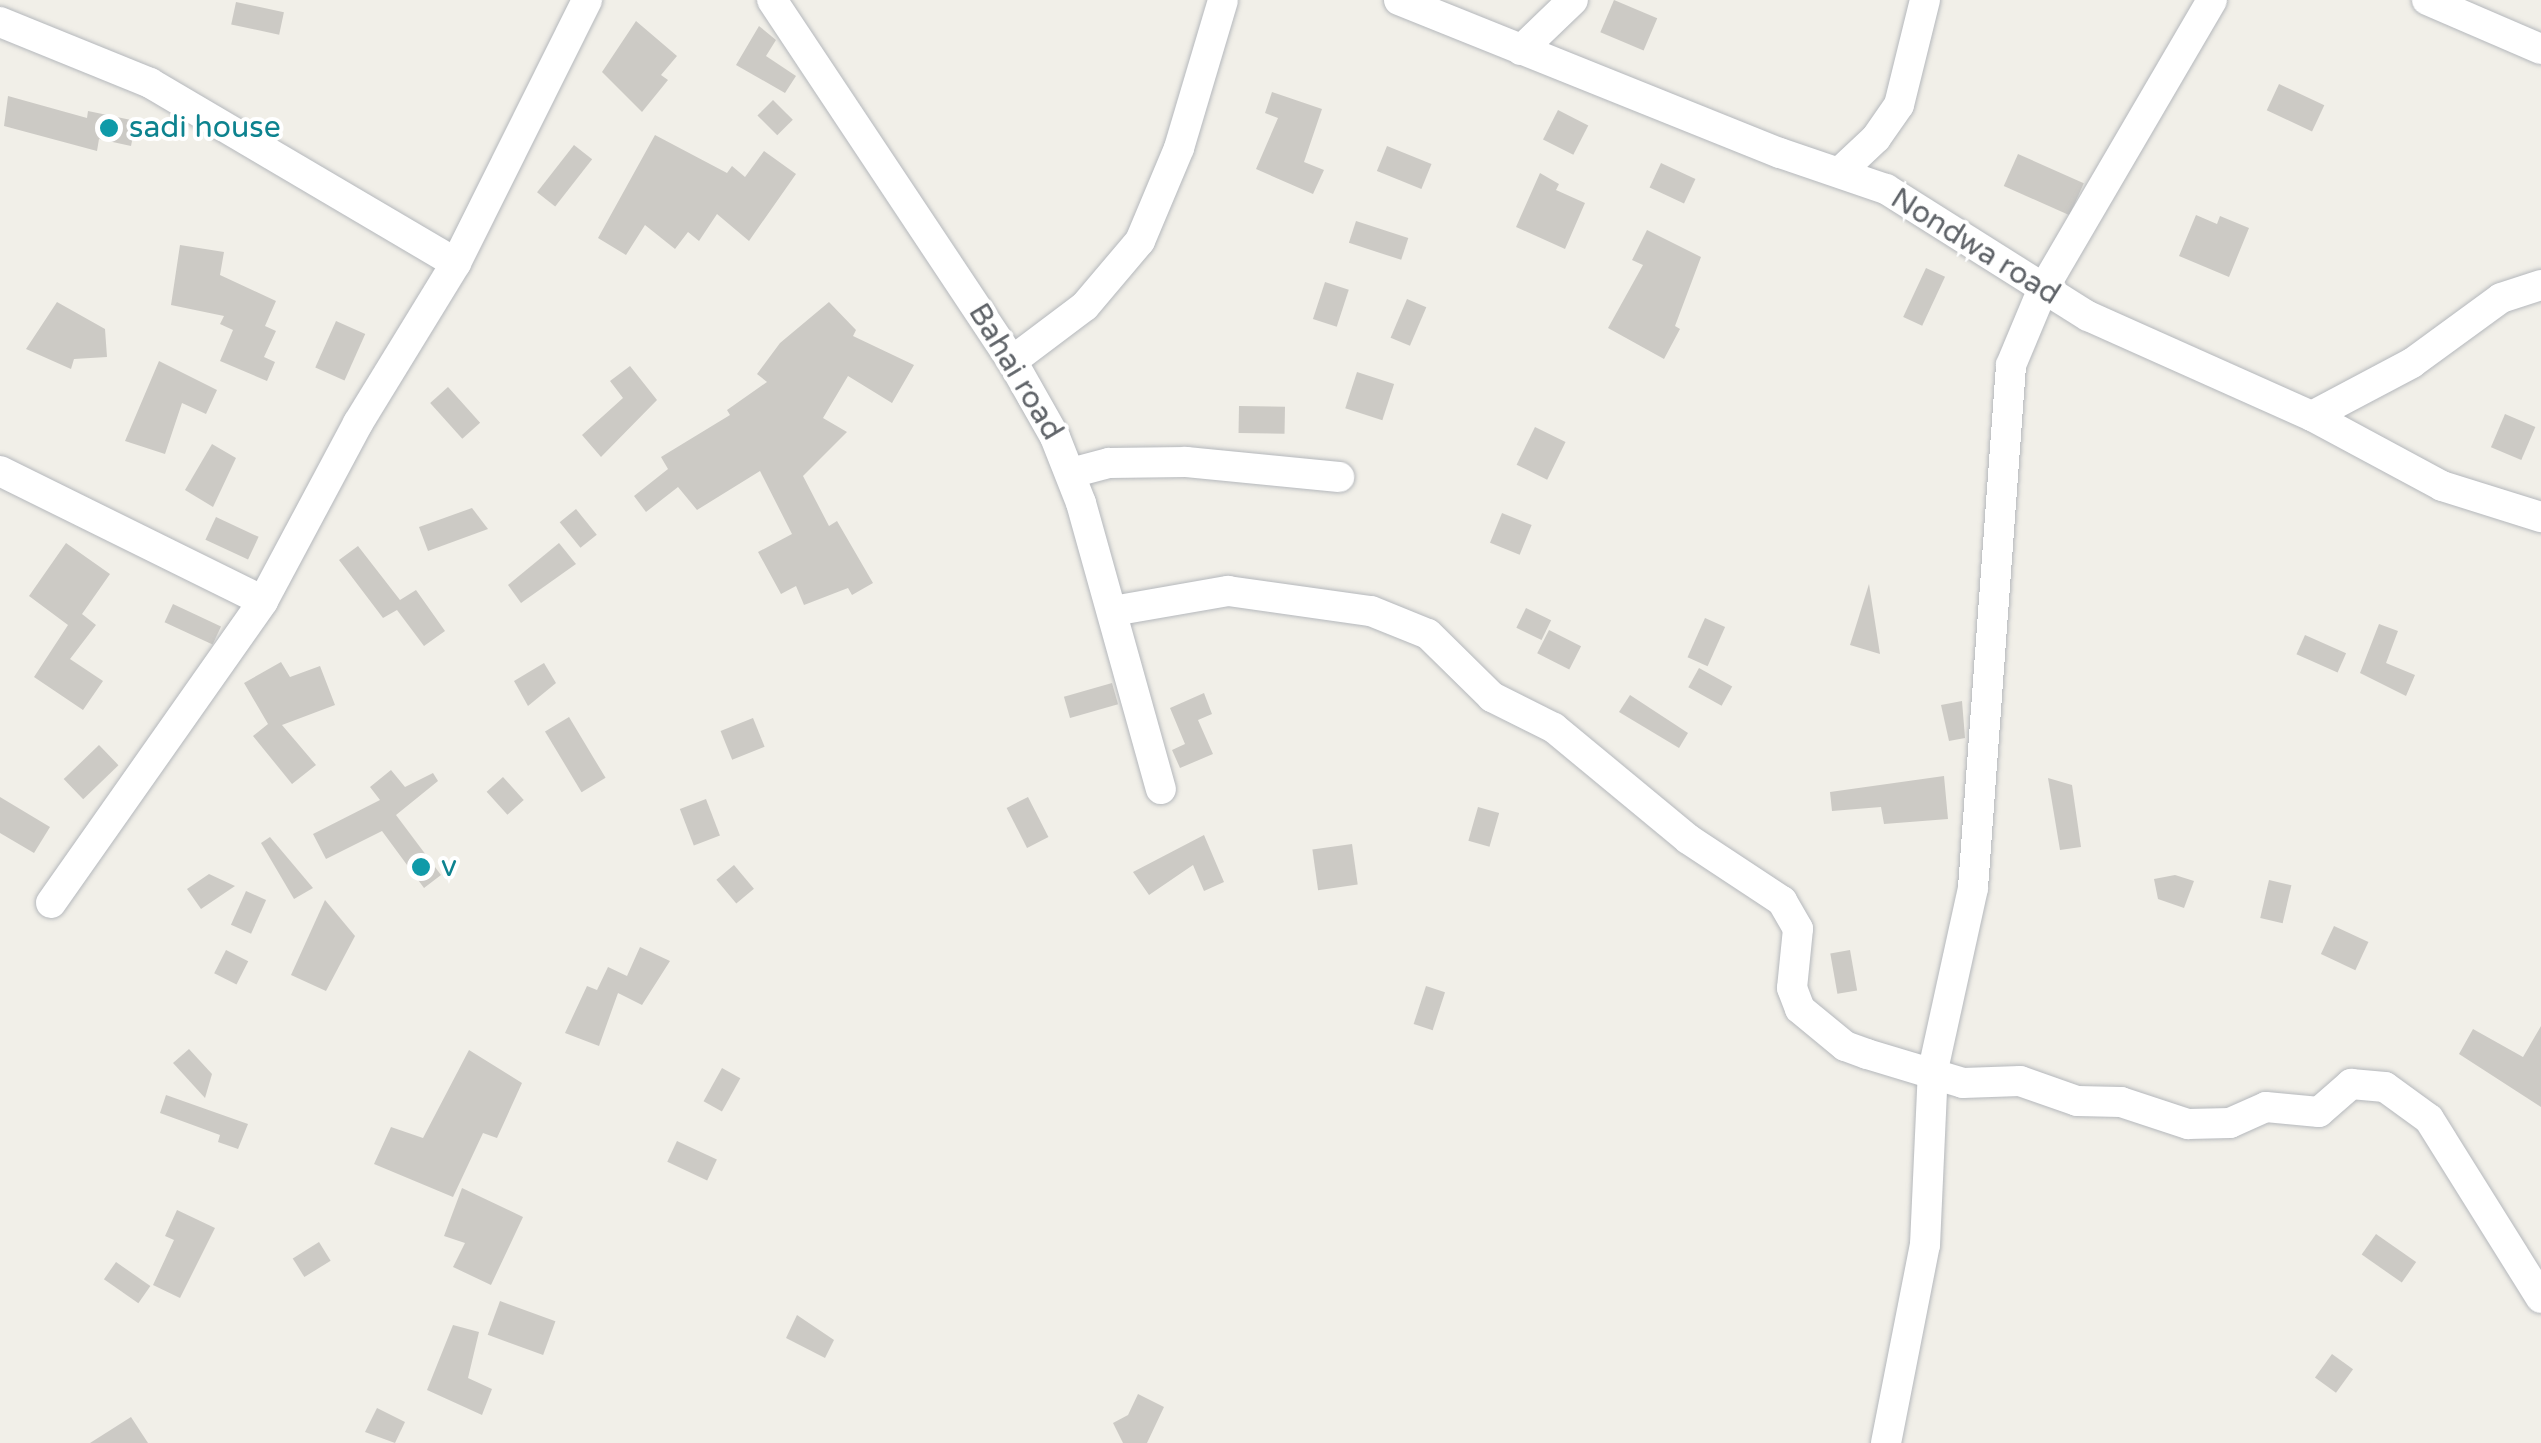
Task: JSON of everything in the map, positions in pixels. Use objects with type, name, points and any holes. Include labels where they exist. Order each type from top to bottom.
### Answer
[{"type":"street","points":[[51,903],[263,601],[358,423],[456,264],[587,0]]},
{"type":"street","name":"Bahai road","points":[[772,0],[1012,361],[1071,473],[1161,789]]},
{"type":"street","points":[[1012,361],[1086,306],[1140,240],[1179,148],[1223,0]]},
{"type":"street","name":"Nondwa road","points":[[1399,0],[1780,153],[1840,170],[1922,210],[2042,291],[2312,416],[2442,486],[2541,516]]},
{"type":"street","points":[[1522,50],[1574,0]]},
{"type":"street","points":[[1840,170],[1876,138],[1899,105],[1925,0]]},
{"type":"street","points":[[1886,1443],[1925,1245],[1933,1070],[1963,948],[1978,836],[2006,396],[2020,334],[2212,0]]},
{"type":"street","points":[[2427,0],[2541,49]]},
{"type":"street","points":[[0,22],[150,83],[456,264]]},
{"type":"street","points":[[2312,416],[2412,363],[2502,298],[2541,285]]},
{"type":"street","points":[[1071,473],[1108,463],[1186,462],[1339,477]]},
{"type":"street","points":[[0,471],[263,601]]},
{"type":"street","points":[[1113,612],[1228,591],[1372,611],[1428,634],[1492,697],[1554,728],[1688,840],[1790,910],[1798,929],[1792,988],[1800,1008],[1824,1031],[1866,1054],[1933,1070],[1963,1084],[2020,1081],[2077,1101],[2121,1102],[2159,1118],[2211,1126],[2266,1107],[2319,1112],[2351,1084],[2386,1087],[2428,1118],[2541,1298]]},
{"type":"building","points":[[1614,0],[1657,18],[1644,51],[1600,32]]},
{"type":"building","points":[[236,2],[284,12],[279,35],[231,24]]},
{"type":"building","points":[[636,21],[677,56],[661,75],[668,80],[642,112],[602,72]]},
{"type":"building","points":[[759,26],[776,40],[766,56],[796,76],[785,93],[736,65]]},
{"type":"building","points":[[2279,84],[2324,105],[2312,131],[2267,110]]},
{"type":"building","points":[[1272,92],[1322,109],[1304,162],[1324,170],[1313,194],[1256,169],[1278,118],[1265,113]]},
{"type":"building","points":[[8,96],[87,118],[88,111],[136,121],[131,146],[99,139],[97,151],[4,126]]},
{"type":"building","points":[[773,100],[793,120],[777,135],[757,116]]},
{"type":"building","points":[[1558,110],[1588,125],[1573,155],[1543,139]]},
{"type":"building","points":[[655,135],[727,173],[732,166],[745,177],[764,151],[796,174],[749,241],[717,214],[699,241],[688,232],[675,249],[645,225],[626,255],[598,238]]},
{"type":"building","points":[[574,145],[592,159],[555,206],[537,192]]},
{"type":"building","points":[[1387,146],[1432,164],[1421,189],[1377,171]]},
{"type":"building","points":[[2018,154],[2084,183],[2070,215],[2004,186]]},
{"type":"building","points":[[1661,163],[1695,179],[1684,204],[1650,187]]},
{"type":"building","points":[[1540,173],[1559,184],[1556,190],[1585,203],[1565,249],[1516,227]]},
{"type":"building","points":[[2196,215],[2217,224],[2220,216],[2249,228],[2229,277],[2179,256]]},
{"type":"building","points":[[1356,221],[1408,238],[1401,260],[1349,243]]},
{"type":"building","points":[[1647,230],[1701,257],[1675,326],[1680,329],[1664,359],[1608,328],[1643,265],[1632,260]]},
{"type":"building","points":[[180,245],[224,252],[220,275],[276,301],[265,326],[276,331],[264,357],[275,362],[267,381],[220,361],[233,330],[220,324],[224,316],[171,305]]},
{"type":"building","points":[[1926,268],[1945,277],[1922,326],[1903,317]]},
{"type":"building","points":[[1325,282],[1349,290],[1337,327],[1313,319]]},
{"type":"building","points":[[1407,299],[1426,307],[1410,346],[1391,338]]},
{"type":"building","points":[[57,302],[105,329],[107,357],[74,359],[71,369],[26,349]]},
{"type":"building","points":[[829,302],[856,330],[853,336],[914,365],[892,403],[848,376],[823,418],[847,432],[803,476],[829,526],[837,521],[873,583],[852,595],[848,588],[804,605],[796,586],[781,594],[758,552],[792,534],[760,471],[697,510],[678,487],[646,512],[634,496],[668,469],[661,457],[730,415],[727,410],[767,382],[757,374],[780,343]]},
{"type":"building","points":[[336,321],[365,334],[344,381],[315,368]]},
{"type":"building","points":[[159,361],[217,390],[206,414],[182,403],[165,454],[125,441]]},
{"type":"building","points":[[630,366],[657,400],[601,457],[582,435],[623,398],[610,381]]},
{"type":"building","points":[[1357,372],[1394,384],[1382,420],[1345,408]]},
{"type":"building","points":[[448,387],[480,423],[462,439],[430,403]]},
{"type":"building","points":[[1239,406],[1285,407],[1285,434],[1239,433]]},
{"type":"building","points":[[2505,414],[2535,427],[2521,460],[2491,447]]},
{"type":"building","points":[[1535,427],[1566,442],[1547,480],[1517,465]]},
{"type":"building","points":[[212,444],[236,458],[213,507],[185,490]]},
{"type":"building","points":[[472,508],[488,529],[428,551],[419,527]]},
{"type":"building","points":[[576,509],[597,535],[580,548],[560,522]]},
{"type":"building","points":[[1502,513],[1532,525],[1520,555],[1490,543]]},
{"type":"building","points":[[216,517],[259,537],[248,560],[205,540]]},
{"type":"building","points":[[66,543],[110,574],[82,614],[96,625],[70,659],[103,681],[83,710],[34,677],[68,625],[29,596]]},
{"type":"building","points":[[559,543],[576,564],[521,603],[508,585]]},
{"type":"building","points":[[358,546],[400,600],[416,590],[445,631],[424,646],[397,610],[383,618],[339,560]]},
{"type":"building","points":[[1869,584],[1880,654],[1850,645]]},
{"type":"building","points":[[173,604],[221,626],[213,645],[165,622]]},
{"type":"building","points":[[1526,608],[1551,620],[1542,640],[1516,628]]},
{"type":"building","points":[[1705,618],[1725,627],[1708,666],[1688,657]]},
{"type":"building","points":[[2379,624],[2398,631],[2386,663],[2415,675],[2406,696],[2360,673]]},
{"type":"building","points":[[1549,630],[1581,646],[1569,670],[1537,653]]},
{"type":"building","points":[[2305,635],[2346,653],[2338,672],[2296,654]]},
{"type":"building","points":[[281,662],[290,677],[320,666],[335,705],[282,725],[316,765],[292,784],[253,736],[268,724],[244,683]]},
{"type":"building","points":[[544,663],[556,683],[528,706],[514,681]]},
{"type":"building","points":[[1699,668],[1732,686],[1722,706],[1688,687]]},
{"type":"building","points":[[1112,683],[1118,704],[1070,718],[1064,697]]},
{"type":"building","points":[[1204,693],[1212,714],[1198,720],[1213,754],[1180,768],[1172,750],[1185,744],[1170,708]]},
{"type":"building","points":[[1630,695],[1688,733],[1679,748],[1619,712]]},
{"type":"building","points":[[1962,701],[1965,738],[1949,741],[1941,705]]},
{"type":"building","points":[[569,717],[606,778],[582,792],[545,731]]},
{"type":"building","points":[[753,718],[765,747],[732,760],[721,731]]},
{"type":"building","points":[[99,745],[118,765],[83,799],[64,779]]},
{"type":"building","points":[[391,770],[405,787],[433,773],[438,781],[396,815],[441,875],[424,888],[382,831],[326,859],[313,834],[380,800],[370,787]]},
{"type":"building","points":[[1944,776],[1948,819],[1884,824],[1881,807],[1832,811],[1830,792]]},
{"type":"building","points":[[503,777],[524,800],[507,815],[487,792]]},
{"type":"building","points":[[2048,778],[2072,785],[2081,847],[2060,850]]},
{"type":"building","points":[[0,797],[50,827],[34,853],[0,833]]},
{"type":"building","points":[[1028,797],[1048,837],[1027,848],[1007,808]]},
{"type":"building","points":[[706,799],[720,835],[694,845],[680,809]]},
{"type":"building","points":[[1478,807],[1499,813],[1490,847],[1468,841]]},
{"type":"building","points":[[1204,835],[1224,882],[1204,891],[1193,865],[1149,895],[1133,872]]},
{"type":"building","points":[[270,837],[313,888],[294,899],[261,843]]},
{"type":"building","points":[[1352,844],[1358,885],[1318,890],[1312,850]]},
{"type":"building","points":[[734,865],[754,889],[736,904],[716,880]]},
{"type":"building","points":[[209,874],[235,886],[201,909],[187,889]]},
{"type":"building","points":[[2175,875],[2194,881],[2184,908],[2158,899],[2154,879]]},
{"type":"building","points":[[2269,880],[2291,885],[2283,923],[2260,918]]},
{"type":"building","points":[[246,891],[266,900],[251,934],[231,925]]},
{"type":"building","points":[[325,900],[355,936],[326,991],[291,975]]},
{"type":"building","points":[[2334,926],[2368,942],[2355,970],[2321,954]]},
{"type":"building","points":[[640,947],[670,961],[642,1005],[618,993],[599,1046],[565,1033],[587,986],[597,990],[608,967],[627,976]]},
{"type":"building","points":[[226,950],[248,961],[236,985],[214,973]]},
{"type":"building","points":[[1850,950],[1857,990],[1837,994],[1830,953]]},
{"type":"building","points":[[1426,986],[1445,992],[1433,1030],[1414,1024]]},
{"type":"building","points":[[2541,1026],[2541,1107],[2459,1054],[2473,1029],[2523,1057]]},
{"type":"building","points":[[189,1049],[212,1074],[205,1098],[173,1063]]},
{"type":"building","points":[[469,1050],[522,1083],[497,1138],[483,1133],[453,1197],[374,1164],[391,1127],[423,1138]]},
{"type":"building","points":[[722,1068],[740,1078],[722,1111],[704,1101]]},
{"type":"building","points":[[166,1095],[248,1124],[238,1149],[218,1142],[220,1135],[160,1113]]},
{"type":"building","points":[[677,1141],[717,1160],[707,1180],[667,1162]]},
{"type":"building","points":[[462,1188],[523,1217],[491,1285],[453,1267],[465,1243],[444,1236]]},
{"type":"building","points":[[177,1210],[215,1228],[180,1298],[153,1285],[174,1240],[165,1236]]},
{"type":"building","points":[[2376,1234],[2416,1262],[2402,1283],[2362,1254]]},
{"type":"building","points":[[319,1242],[331,1261],[304,1277],[293,1258]]},
{"type":"building","points":[[116,1262],[150,1286],[138,1303],[104,1279]]},
{"type":"building","points":[[500,1301],[555,1321],[543,1355],[488,1335]]},
{"type":"building","points":[[797,1315],[834,1340],[825,1358],[786,1338]]},
{"type":"building","points":[[453,1325],[479,1332],[468,1378],[492,1389],[482,1415],[427,1390]]},
{"type":"building","points":[[2332,1354],[2353,1369],[2336,1393],[2315,1377]]},
{"type":"building","points":[[1138,1394],[1164,1407],[1147,1443],[1123,1443],[1113,1423],[1128,1415]]},
{"type":"building","points":[[377,1408],[405,1422],[395,1443],[365,1432]]},
{"type":"building","points":[[131,1417],[148,1443],[90,1443]]},
{"type":"place","name":"sadi house","points":[[109,128]]},
{"type":"place","name":"v","points":[[421,867]]}]
